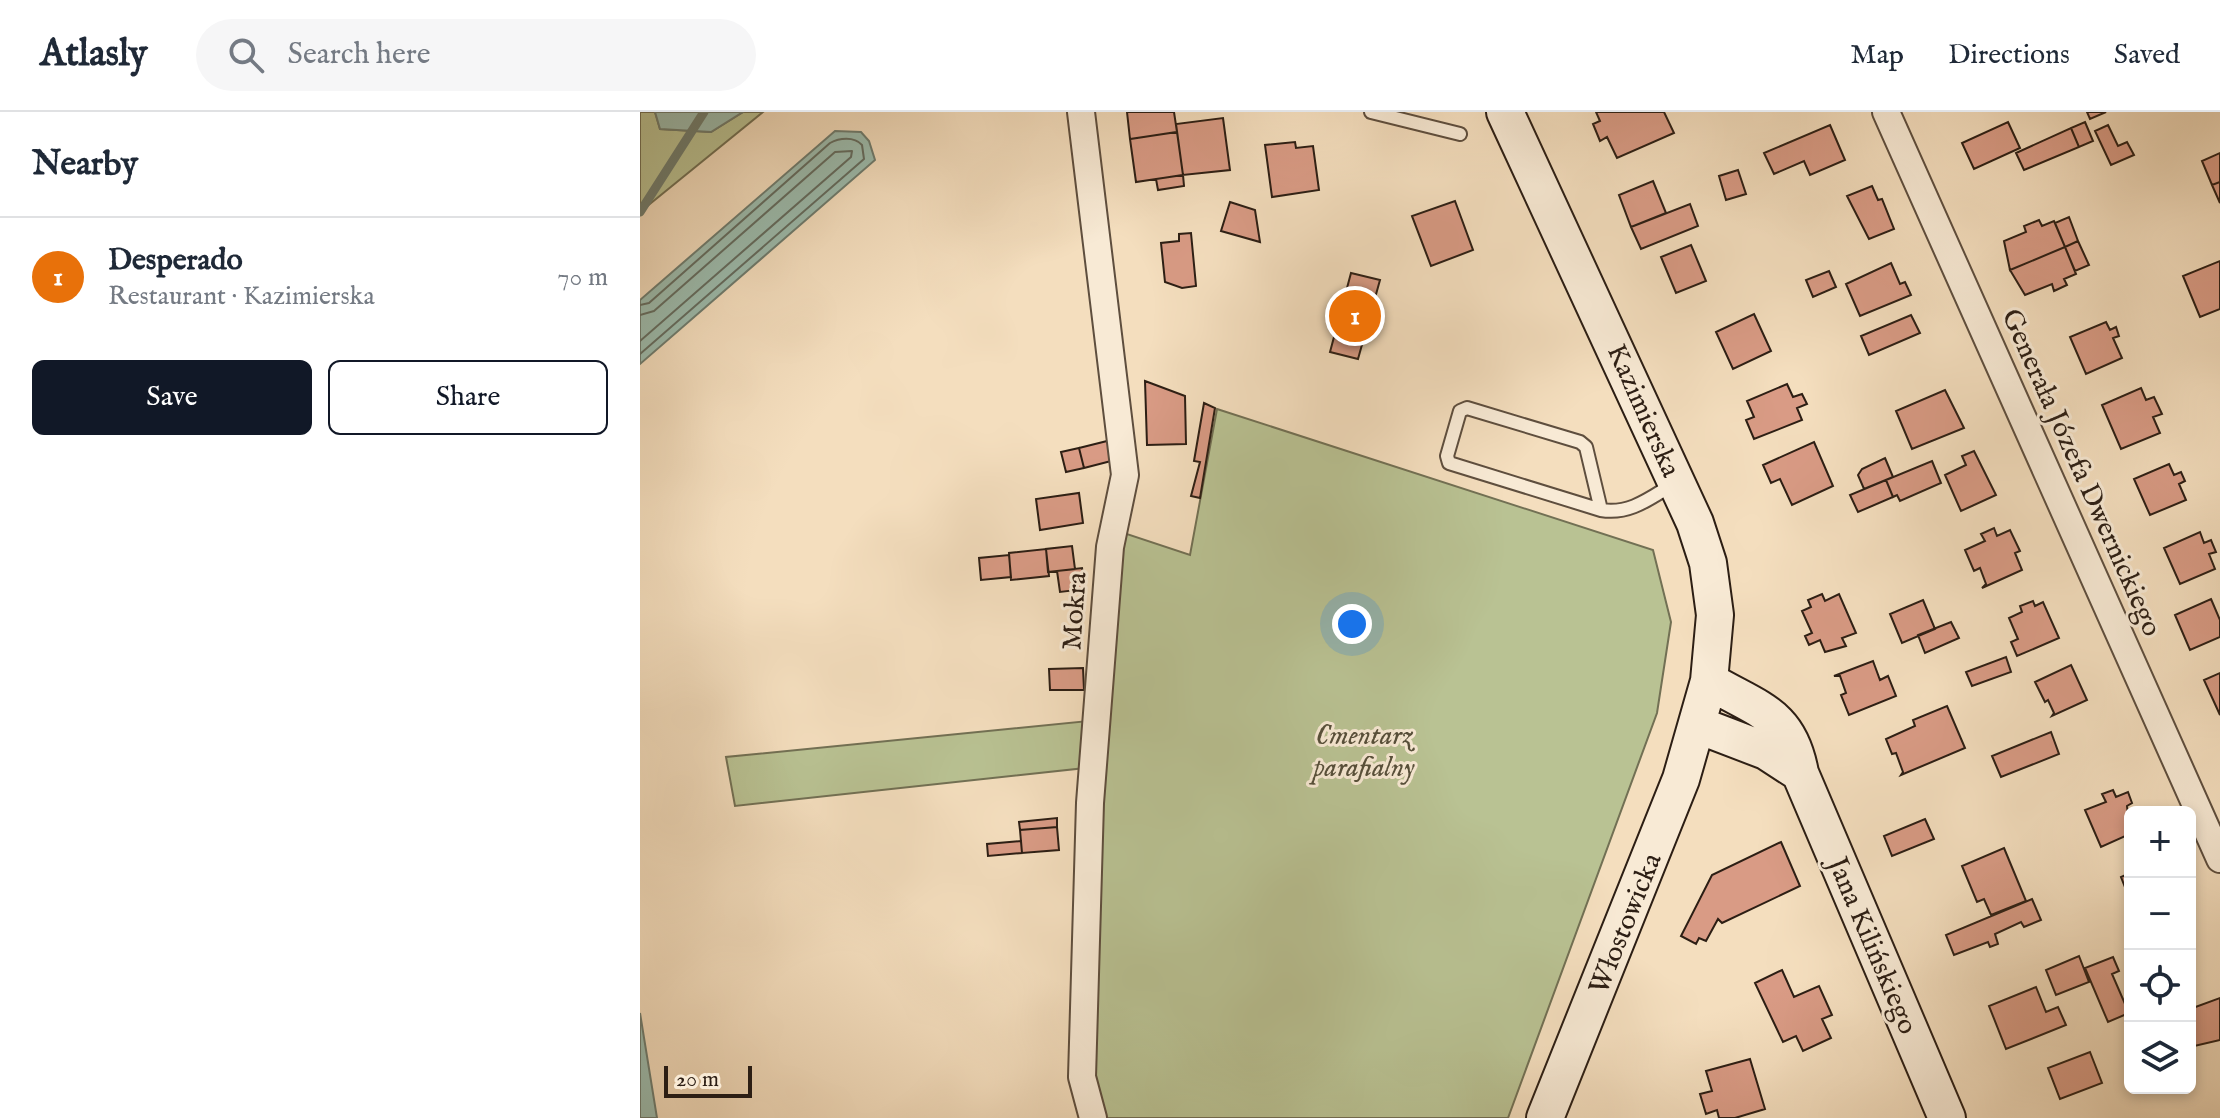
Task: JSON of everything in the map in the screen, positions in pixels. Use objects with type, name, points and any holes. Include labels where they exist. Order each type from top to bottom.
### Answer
[{"type":"main road","name":"Kazimierska","points":[[1505,112],[1678,481],[1708,563],[1715,615],[1709,681],[1698,725]]},
{"type":"main road","name":"Jana Kilińskiego","points":[[1709,681],[1784,727],[1794,744],[1800,773],[1941,1116]]},
{"type":"main road","points":[[1698,725],[1766,751],[1800,773]]},
{"type":"main road","name":"Włostowicka","points":[[1545,1118],[1670,806],[1698,725]]},
{"type":"street","name":"Mokra","points":[[1081,112],[1125,475],[1110,547],[1090,803],[1082,1077],[1093,1118]]},
{"type":"street","name":"Generała Józefa Dwernickiego","points":[[1886,112],[2220,859]]},
{"type":"lane","points":[[1371,112],[1460,134]]},
{"type":"lane","points":[[1601,510],[1586,447],[1580,442],[1467,408],[1460,411],[1447,456],[1449,463],[1601,510],[1627,512],[1678,481]]},
{"type":"green space","points":[[640,112],[655,112],[660,129],[711,132],[743,112],[763,112],[640,212]]},
{"type":"green space","name":"Cmentarz parafialny","points":[[1217,409],[1653,550],[1671,622],[1657,713],[1508,1118],[1101,1118],[1085,1064],[1101,767],[1124,533],[1190,555]]},
{"type":"green space","points":[[1088,721],[1085,768],[735,806],[726,757]]},
{"type":"water","points":[[655,112],[743,112],[711,132],[660,129]]},
{"type":"water","points":[[835,131],[861,132],[869,141],[875,160],[640,364],[640,300]]},
{"type":"water","points":[[640,1013],[657,1118],[640,1118]]},
{"type":"building","points":[[1127,112],[1174,112],[1177,132],[1130,139]]},
{"type":"building","points":[[1596,112],[1664,112],[1674,133],[1617,158],[1607,137],[1600,141],[1593,124],[1600,121]]},
{"type":"building","points":[[2087,112],[2106,112],[2090,119]]},
{"type":"building","points":[[1223,118],[1230,170],[1183,175],[1176,124]]},
{"type":"building","points":[[2008,122],[2020,148],[1974,169],[1962,143]]},
{"type":"building","points":[[2085,122],[2093,141],[2079,147],[2071,128]]},
{"type":"building","points":[[1830,125],[1845,160],[1810,175],[1804,161],[1774,174],[1764,153]]},
{"type":"building","points":[[2108,125],[2118,146],[2127,142],[2134,155],[2111,165],[2095,131]]},
{"type":"building","points":[[2071,128],[2079,147],[2024,170],[2016,153]]},
{"type":"building","points":[[1177,132],[1183,175],[1136,182],[1130,139]]},
{"type":"building","points":[[1295,142],[1296,148],[1313,146],[1319,190],[1272,197],[1265,145]]},
{"type":"building","points":[[2220,153],[2220,182],[2212,185],[2202,161]]},
{"type":"building","points":[[1738,170],[1746,194],[1726,200],[1719,176]]},
{"type":"building","points":[[1183,175],[1184,186],[1158,190],[1156,179]]},
{"type":"building","points":[[1653,181],[1666,213],[1631,227],[1619,195]]},
{"type":"building","points":[[2220,182],[2220,203],[2212,185]]},
{"type":"building","points":[[1872,186],[1878,200],[1882,199],[1894,229],[1869,239],[1847,196]]},
{"type":"building","points":[[1455,201],[1473,250],[1431,266],[1412,216]]},
{"type":"building","points":[[1230,202],[1255,210],[1260,242],[1221,231]]},
{"type":"building","points":[[1690,204],[1698,226],[1641,249],[1631,227]]},
{"type":"building","points":[[2069,217],[2078,241],[2065,247],[2055,223]]},
{"type":"building","points":[[2039,220],[2042,226],[2054,221],[2065,247],[2010,270],[2004,241],[2026,232],[2024,226]]},
{"type":"building","points":[[1191,233],[1196,286],[1182,288],[1165,282],[1161,243],[1179,241],[1179,234]]},
{"type":"building","points":[[2078,241],[2089,265],[2075,271],[2065,247]]},
{"type":"building","points":[[1691,245],[1706,281],[1676,293],[1661,257]]},
{"type":"building","points":[[2065,247],[2076,274],[2064,279],[2067,285],[2054,291],[2052,284],[2025,295],[2010,270]]},
{"type":"building","points":[[2220,261],[2220,309],[2200,317],[2183,276]]},
{"type":"building","points":[[1891,263],[1900,284],[1905,282],[1911,295],[1860,316],[1846,284]]},
{"type":"building","points":[[1829,271],[1836,287],[1813,297],[1806,280]]},
{"type":"building","points":[[1351,273],[1380,280],[1358,359],[1330,352]]},
{"type":"building","points":[[1754,314],[1771,351],[1733,369],[1716,332]]},
{"type":"building","points":[[1911,315],[1920,333],[1869,355],[1861,336]]},
{"type":"building","points":[[2106,322],[2110,330],[2116,327],[2119,336],[2113,338],[2122,358],[2086,374],[2070,337]]},
{"type":"building","points":[[1145,381],[1185,396],[1186,444],[1147,445]]},
{"type":"building","points":[[1787,384],[1793,397],[1802,394],[1807,404],[1797,408],[1802,420],[1754,439],[1746,420],[1754,417],[1747,401]]},
{"type":"building","points":[[2141,388],[2146,400],[2154,397],[2162,414],[2153,417],[2160,433],[2121,449],[2102,405]]},
{"type":"building","points":[[1945,390],[1964,428],[1912,449],[1896,411]]},
{"type":"building","points":[[1204,403],[1215,408],[1200,498],[1191,496],[1200,462],[1194,461]]},
{"type":"building","points":[[1111,440],[1115,460],[1084,468],[1079,448]]},
{"type":"building","points":[[1814,442],[1833,486],[1792,505],[1780,479],[1771,483],[1763,465]]},
{"type":"building","points":[[1079,448],[1084,468],[1066,472],[1061,452]]},
{"type":"building","points":[[1974,451],[1996,495],[1961,511],[1945,475],[1966,465],[1962,456]]},
{"type":"building","points":[[1885,458],[1893,477],[1864,489],[1858,475],[1862,469]]},
{"type":"building","points":[[1932,461],[1941,483],[1900,501],[1897,495],[1893,497],[1886,480]]},
{"type":"building","points":[[2169,464],[2174,475],[2181,472],[2185,481],[2179,484],[2186,500],[2150,515],[2134,479]]},
{"type":"building","points":[[1886,480],[1893,497],[1858,512],[1850,495]]},
{"type":"building","points":[[1079,493],[1083,523],[1040,530],[1036,499]]},
{"type":"building","points":[[1994,528],[1997,536],[2010,530],[2020,551],[2015,553],[2022,570],[1982,588],[1986,584],[1980,568],[1974,571],[1965,550],[1985,541],[1981,534]]},
{"type":"building","points":[[2200,532],[2204,543],[2211,540],[2216,552],[2209,554],[2215,569],[2180,584],[2164,548]]},
{"type":"building","points":[[1072,546],[1075,569],[1048,572],[1046,549]]},
{"type":"building","points":[[1046,549],[1049,576],[1011,580],[1009,553]]},
{"type":"building","points":[[1009,555],[1011,577],[981,580],[979,558]]},
{"type":"building","points":[[1082,568],[1085,589],[1060,592],[1057,571]]},
{"type":"building","points":[[1822,594],[1825,601],[1839,594],[1856,633],[1842,638],[1846,646],[1825,652],[1820,640],[1809,645],[1805,636],[1812,633],[1802,611],[1811,607],[1808,600]]},
{"type":"building","points":[[2211,599],[2220,620],[2220,637],[2190,650],[2175,615]]},
{"type":"building","points":[[1923,600],[1935,629],[1902,643],[1890,614]]},
{"type":"building","points":[[2033,601],[2035,606],[2043,602],[2059,638],[2017,656],[2011,642],[2018,639],[2009,618],[2022,612],[2020,606]]},
{"type":"building","points":[[1951,622],[1959,638],[1925,653],[1918,635]]},
{"type":"building","points":[[2006,657],[2011,672],[1972,686],[1966,672]]},
{"type":"building","points":[[1873,661],[1880,680],[1888,676],[1896,696],[1849,715],[1841,695],[1846,693],[1840,676],[1834,676]]},
{"type":"building","points":[[2071,665],[2087,700],[2052,716],[2054,713],[2048,700],[2045,702],[2035,682]]},
{"type":"building","points":[[1083,668],[1084,690],[1050,690],[1049,669]]},
{"type":"building","points":[[2220,673],[2220,715],[2204,680]]},
{"type":"building","points":[[1947,706],[1965,748],[1901,775],[1903,772],[1896,753],[1892,754],[1886,739],[1915,726],[1913,720]]},
{"type":"building","points":[[2051,732],[2059,754],[2001,777],[1992,756]]},
{"type":"building","points":[[2113,790],[2116,797],[2128,792],[2132,803],[2124,806],[2124,837],[2101,847],[2085,810],[2106,802],[2102,794]]},
{"type":"building","points":[[1057,818],[1057,827],[1020,830],[1019,822]]},
{"type":"building","points":[[1925,819],[1934,839],[1892,856],[1884,836]]},
{"type":"building","points":[[1057,827],[1059,850],[1022,853],[1020,830]]},
{"type":"building","points":[[1021,841],[1022,853],[988,856],[987,844]]},
{"type":"building","points":[[1781,842],[1800,886],[1722,923],[1718,919],[1706,941],[1699,938],[1696,944],[1681,936],[1712,875]]},
{"type":"building","points":[[2004,848],[2026,901],[1991,915],[1984,899],[1977,902],[1962,866]]},
{"type":"building","points":[[2032,899],[2041,920],[2024,927],[2021,922],[1995,934],[1998,944],[1990,947],[1988,942],[1954,955],[1946,935]]},
{"type":"building","points":[[2079,956],[2089,982],[2056,995],[2046,970]]},
{"type":"building","points":[[2113,957],[2119,971],[2112,974],[2124,1002],[2124,1015],[2108,1022],[2085,968]]},
{"type":"building","points":[[1782,970],[1794,997],[1819,986],[1832,1015],[1822,1019],[1831,1038],[1803,1051],[1796,1036],[1783,1042],[1755,983]]},
{"type":"building","points":[[2036,987],[2046,1012],[2058,1007],[2066,1025],[2006,1049],[1989,1006]]},
{"type":"building","points":[[2220,998],[2220,1040],[2196,1046],[2196,1007]]},
{"type":"building","points":[[2090,1052],[2102,1083],[2060,1099],[2048,1068]]},
{"type":"building","points":[[1750,1059],[1765,1109],[1735,1118],[1719,1118],[1717,1110],[1706,1114],[1700,1094],[1712,1091],[1706,1071]]},
{"type":"waterway","points":[[640,212],[704,112]]},
{"type":"place","name":"Desperado","points":[[1355,316]]}]
